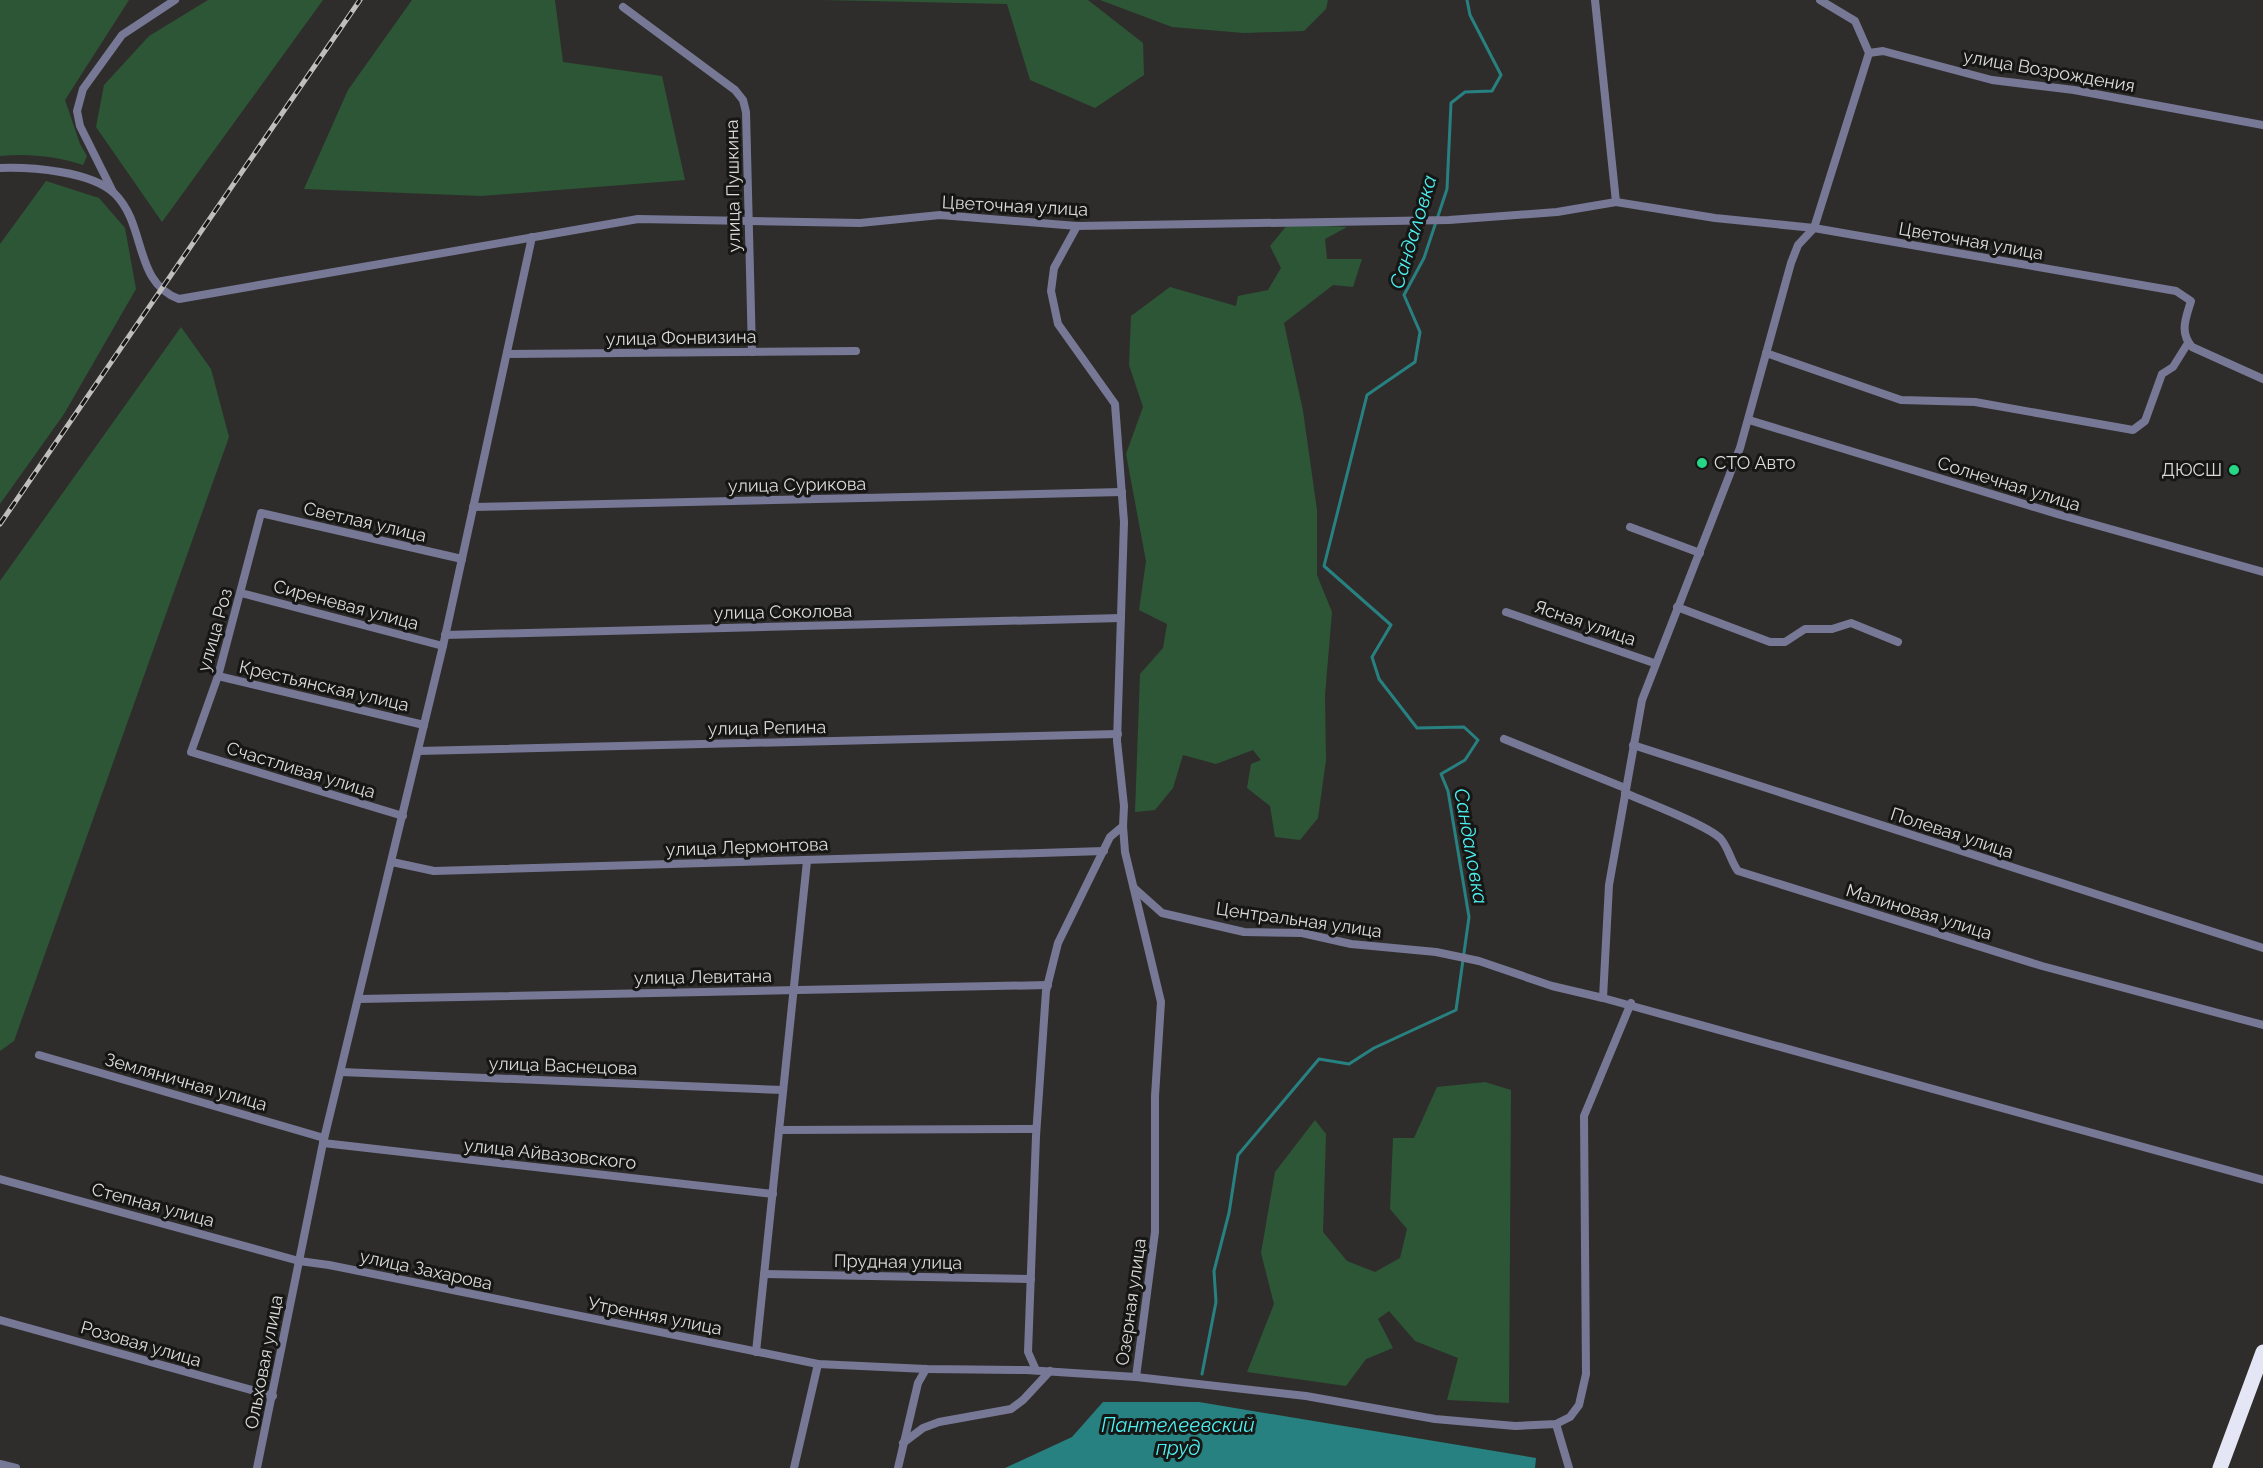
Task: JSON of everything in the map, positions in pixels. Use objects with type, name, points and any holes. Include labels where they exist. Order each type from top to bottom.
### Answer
[{"type":"highway","points":[[2220,1468],[2263,1352]]},
{"type":"street","name":"Цветочная улица","points":[[175,0],[122,35],[82,89],[77,111],[80,126],[113,192],[131,220],[153,282],[160,291],[179,299],[638,219],[860,224],[940,215],[1077,226],[1449,220],[1557,212],[1616,202],[1715,218],[1814,228],[2176,291],[2191,301],[2183,331],[2188,343]]},
{"type":"street","points":[[1596,0],[1616,202]]},
{"type":"street","points":[[1603,998],[1609,885],[1642,700],[1654,663],[1701,553],[1749,420],[1791,263],[1798,245],[1814,228],[1869,53],[1855,21],[1820,0]]},
{"type":"street","name":"улица Пушкина","points":[[623,7],[735,90],[743,100],[746,112],[752,352]]},
{"type":"street","name":"улица Возрождения","points":[[1869,53],[1883,51],[1992,80],[2074,90],[2263,125]]},
{"type":"street","points":[[0,168],[57,172],[88,180],[113,192]]},
{"type":"street","name":"Озерная улица","points":[[1077,226],[1054,268],[1051,291],[1058,324],[1115,404],[1124,522],[1118,734],[1124,806],[1123,826],[1125,852],[1161,1002],[1155,1096],[1155,1232],[1136,1377]]},
{"type":"street","name":"Ольховая улица","points":[[257,1468],[324,1141],[443,646],[532,237]]},
{"type":"street","points":[[1766,353],[1901,400],[1975,402],[2133,430],[2145,421],[2162,374],[2173,367],[2188,343],[2203,354],[2263,379]]},
{"type":"street","name":"улица Фонвизина","points":[[507,354],[856,351]]},
{"type":"street","name":"Солнечная улица","points":[[1749,420],[2057,514],[2263,572]]},
{"type":"street","name":"улица Сурикова","points":[[473,507],[1122,492]]},
{"type":"street","name":"Светлая улица","points":[[261,513],[462,559]]},
{"type":"street","name":"улица Роз","points":[[191,752],[218,676],[242,593],[261,513]]},
{"type":"street","points":[[1630,527],[1701,553]]},
{"type":"street","name":"Сиреневая улица","points":[[242,593],[443,646]]},
{"type":"street","points":[[1677,608],[1770,642],[1785,642],[1804,629],[1832,629],[1851,623],[1898,642]]},
{"type":"street","name":"Ясная улица","points":[[1506,612],[1654,663]]},
{"type":"street","name":"улица Соколова","points":[[445,635],[1121,618]]},
{"type":"street","name":"Крестьянская улица","points":[[218,676],[424,724]]},
{"type":"street","name":"улица Репина","points":[[418,751],[1118,734]]},
{"type":"street","name":"Малиновая улица","points":[[1504,739],[1625,790],[1720,838],[1738,871],[2043,966],[2263,1025]]},
{"type":"street","name":"Полевая улица","points":[[1633,745],[2263,948]]},
{"type":"street","name":"Счастливая улица","points":[[191,752],[403,816]]},
{"type":"street","points":[[1036,1370],[1028,1352],[1036,1129],[1048,985],[1058,943],[1110,837],[1123,826]]},
{"type":"street","name":"улица Лермонтова","points":[[392,862],[434,871],[1104,851]]},
{"type":"street","points":[[756,1352],[807,861]]},
{"type":"street","name":"Центральная улица","points":[[1133,887],[1162,913],[1244,932],[1302,933],[1351,944],[1436,952],[1479,961],[1552,986],[1631,1003],[2263,1180]]},
{"type":"street","name":"улица Левитана","points":[[359,999],[1048,985]]},
{"type":"street","points":[[1569,1468],[1556,1424],[1570,1417],[1580,1405],[1586,1374],[1584,1116],[1631,1003]]},
{"type":"street","name":"Земляничная улица","points":[[39,1055],[324,1141]]},
{"type":"street","name":"улица Васнецова","points":[[341,1072],[783,1090]]},
{"type":"street","points":[[779,1130],[1036,1129]]},
{"type":"street","name":"улица Айвазовского","points":[[324,1141],[773,1194]]},
{"type":"street","name":"Степная улица","points":[[0,1179],[299,1261]]},
{"type":"street","name":"улица Захарова","points":[[299,1261],[329,1265],[547,1310]]},
{"type":"street","name":"Прудная улица","points":[[764,1274],[1031,1279]]},
{"type":"street","name":"Утренняя улица","points":[[547,1310],[818,1364],[926,1369],[1036,1370],[1136,1377],[1306,1396],[1435,1419],[1515,1426],[1556,1424]]},
{"type":"street","name":"Розовая улица","points":[[0,1320],[273,1396]]},
{"type":"street","points":[[794,1468],[818,1364]]},
{"type":"street","points":[[898,1468],[918,1383],[926,1369]]},
{"type":"street","points":[[903,1443],[923,1428],[939,1422],[1011,1409],[1034,1390],[1050,1371]]},
{"type":"street","points":[[0,1464],[16,1468]]},
{"type":"green space","points":[[0,0],[129,0],[65,100],[80,144],[87,156],[83,165],[42,156],[0,156]]},
{"type":"green space","points":[[208,0],[323,0],[162,222],[96,127],[104,85],[149,36]]},
{"type":"green space","points":[[412,0],[555,0],[563,62],[662,76],[685,180],[481,196],[304,189],[348,90]]},
{"type":"green space","points":[[822,0],[1088,0],[1143,43],[1144,75],[1095,108],[1030,80],[1007,4]]},
{"type":"green space","points":[[1100,0],[1328,0],[1326,9],[1304,31],[1244,33],[1172,27]]},
{"type":"green space","points":[[46,181],[99,198],[125,228],[136,289],[64,414],[0,504],[0,244]]},
{"type":"green space","points":[[1288,224],[1347,227],[1325,239],[1327,259],[1362,259],[1353,287],[1333,285],[1284,323],[1303,411],[1317,510],[1317,575],[1332,612],[1325,695],[1326,760],[1318,818],[1300,840],[1275,837],[1270,806],[1247,788],[1251,764],[1261,760],[1253,750],[1216,764],[1183,755],[1173,788],[1155,810],[1135,812],[1140,674],[1163,648],[1167,624],[1139,610],[1146,561],[1126,454],[1143,407],[1129,365],[1131,316],[1170,287],[1236,306],[1238,296],[1268,290],[1281,268],[1270,246]]},
{"type":"green space","points":[[181,327],[211,369],[229,437],[14,1041],[0,1051],[0,581]]},
{"type":"green space","points":[[1485,1082],[1511,1090],[1509,1403],[1447,1400],[1458,1358],[1415,1341],[1389,1311],[1378,1319],[1393,1348],[1366,1359],[1346,1386],[1247,1372],[1274,1304],[1261,1253],[1275,1172],[1315,1120],[1326,1134],[1323,1232],[1347,1261],[1375,1272],[1400,1258],[1407,1229],[1390,1209],[1393,1138],[1414,1138],[1437,1087]]},
{"type":"water","name":"Пантелеевский пруд","points":[[1103,1402],[1199,1402],[1536,1458],[1535,1468],[1005,1468],[1072,1437]]},
{"type":"waterway","name":"Сандаловка","points":[[1202,1374],[1216,1302],[1214,1271],[1229,1213],[1238,1155],[1319,1059],[1349,1064],[1374,1048],[1456,1010],[1469,917],[1448,791],[1441,774],[1465,760],[1478,740],[1464,727],[1417,728],[1379,679],[1372,657],[1391,625],[1324,566],[1367,395],[1415,362],[1420,332],[1404,295],[1424,258],[1447,189],[1451,103],[1465,92],[1492,91],[1501,75],[1470,15],[1467,0]]},
{"type":"railway","points":[[0,524],[360,0]]},
{"type":"place","name":"СТО Авто","points":[[1702,463]]},
{"type":"place","name":"ДЮСШ","points":[[2234,470]]}]
